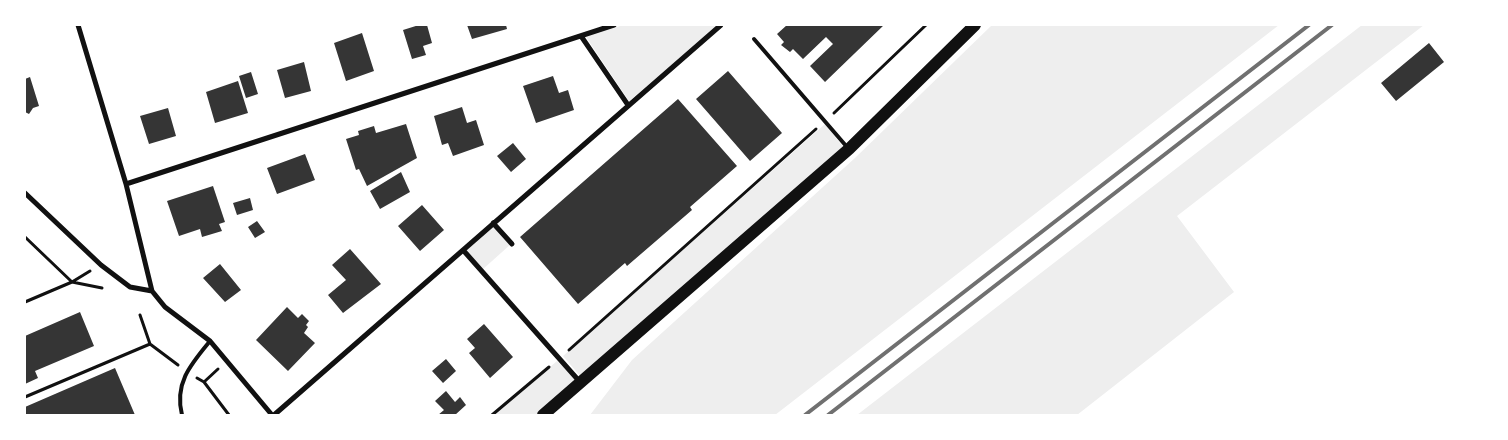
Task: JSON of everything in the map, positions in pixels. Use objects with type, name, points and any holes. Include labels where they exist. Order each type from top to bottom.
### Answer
[{"type":"main road","points":[[543,415],[848,149],[975,25]]},
{"type":"street","points":[[78,25],[126,184],[152,291],[164,307],[210,341],[273,415],[721,25]]},
{"type":"street","points":[[126,184],[614,25]]},
{"type":"street","points":[[581,36],[628,105]]},
{"type":"street","points":[[25,193],[101,265],[130,287],[152,291]]},
{"type":"street","points":[[494,223],[512,244]]},
{"type":"street","points":[[462,250],[580,383]]},
{"type":"lane","points":[[754,39],[848,149]]},
{"type":"lane","points":[[182,415],[181,391],[186,371],[210,341]]},
{"type":"path","points":[[492,415],[559,359],[825,121],[926,25]]},
{"type":"path","points":[[25,237],[72,282],[102,288]]},
{"type":"path","points":[[25,302],[72,282],[101,265]]},
{"type":"path","points":[[140,315],[150,344],[204,382],[227,414]]},
{"type":"path","points":[[25,397],[150,344]]},
{"type":"shaded area","points":[[623,25],[720,25],[629,101],[586,37]]},
{"type":"shaded area","points":[[992,25],[1279,25],[775,415],[590,415],[632,360],[855,158]]},
{"type":"shaded area","points":[[1362,25],[1424,25],[1177,216],[1234,292],[1077,415],[857,415]]},
{"type":"shaded area","points":[[825,124],[844,148],[581,377],[563,356]]},
{"type":"shaded area","points":[[493,224],[511,244],[482,270],[464,250]]},
{"type":"shaded area","points":[[557,361],[578,380],[539,415],[494,415]]},
{"type":"building","points":[[419,25],[427,25],[432,43],[423,46],[426,55],[412,59],[403,30]]},
{"type":"building","points":[[467,25],[506,25],[507,29],[472,39]]},
{"type":"building","points":[[787,25],[884,25],[825,82],[810,66],[833,44],[826,37],[803,59],[793,49],[790,52],[781,45],[784,42],[777,34]]},
{"type":"building","points":[[362,33],[374,71],[346,81],[334,43]]},
{"type":"building","points":[[1429,43],[1444,62],[1396,101],[1381,83]]},
{"type":"building","points":[[304,62],[311,91],[285,98],[277,70]]},
{"type":"building","points":[[728,71],[782,133],[750,161],[696,99]]},
{"type":"building","points":[[251,72],[258,94],[246,98],[239,76]]},
{"type":"building","points":[[553,76],[559,93],[568,90],[574,110],[536,123],[523,86]]},
{"type":"building","points":[[30,77],[39,106],[33,108],[29,114],[25,112],[25,79]]},
{"type":"building","points":[[238,81],[248,113],[215,123],[206,92]]},
{"type":"building","points":[[678,99],[737,166],[690,207],[692,210],[627,266],[625,263],[578,304],[520,237]]},
{"type":"building","points":[[462,107],[467,123],[476,120],[484,145],[453,156],[448,143],[442,145],[434,116]]},
{"type":"building","points":[[168,108],[176,136],[149,144],[140,116]]},
{"type":"building","points":[[406,124],[417,158],[367,186],[359,169],[356,170],[346,139],[359,135],[358,131],[374,126],[376,133]]},
{"type":"building","points":[[513,143],[526,159],[511,172],[497,156]]},
{"type":"building","points":[[305,154],[315,180],[277,194],[267,168]]},
{"type":"building","points":[[401,172],[410,192],[380,209],[370,191]]},
{"type":"building","points":[[213,186],[225,222],[219,224],[222,231],[202,237],[200,229],[179,236],[167,201]]},
{"type":"building","points":[[250,198],[253,210],[237,215],[233,203]]},
{"type":"building","points":[[422,205],[444,230],[420,251],[398,226]]},
{"type":"building","points":[[257,221],[265,232],[255,238],[248,227]]},
{"type":"building","points":[[350,249],[381,284],[343,313],[328,295],[346,280],[332,265]]},
{"type":"building","points":[[220,264],[241,290],[225,302],[203,278]]},
{"type":"building","points":[[287,307],[298,318],[302,314],[309,321],[304,333],[315,343],[288,371],[256,340]]},
{"type":"building","points":[[80,312],[94,346],[35,371],[38,378],[25,384],[25,336]]},
{"type":"building","points":[[484,324],[513,357],[490,378],[469,353],[475,348],[467,339]]},
{"type":"building","points":[[446,359],[456,371],[443,383],[432,371]]},
{"type":"building","points":[[115,368],[135,415],[25,415],[25,407]]},
{"type":"building","points":[[446,391],[455,402],[460,397],[466,405],[455,415],[438,415],[444,410],[435,401]]},
{"type":"railway","points":[[805,415],[1309,25]]},
{"type":"railway","points":[[828,415],[1332,25]]}]
